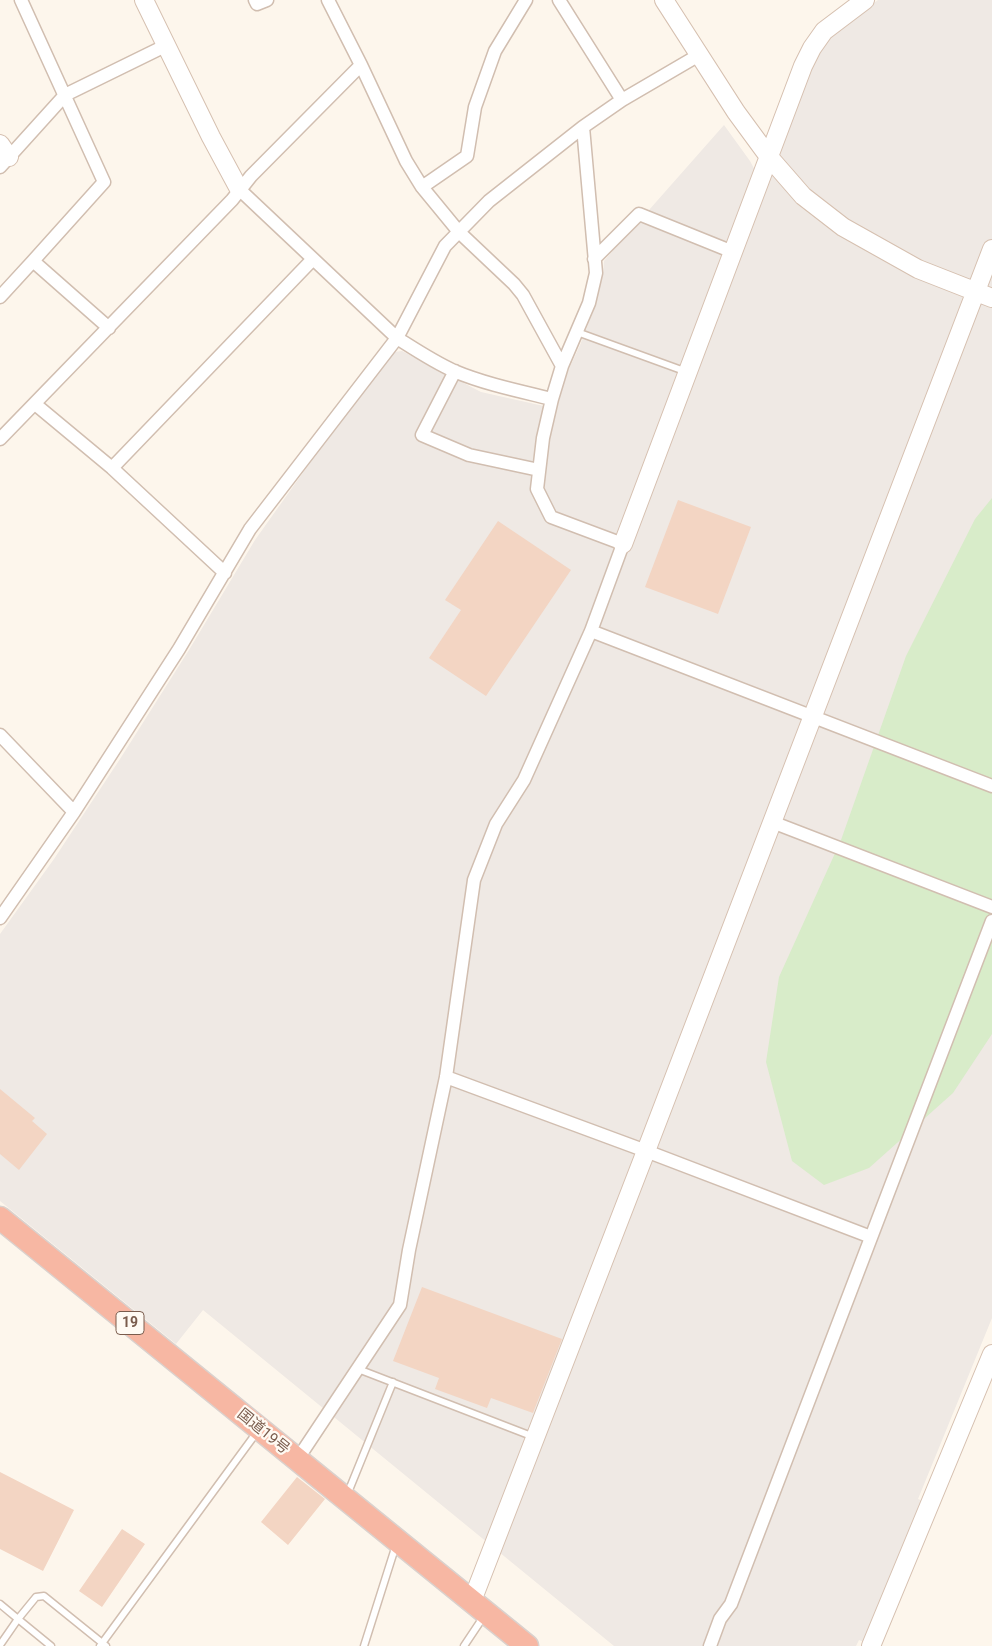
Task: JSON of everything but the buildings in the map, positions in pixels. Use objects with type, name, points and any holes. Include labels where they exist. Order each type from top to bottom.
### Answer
[{"type":"highway","name":"国道19号","points":[[0,1218],[527,1646]]},
{"type":"street","points":[[0,296],[34,261],[104,182],[21,0]]},
{"type":"street","points":[[144,0],[211,137],[239,189],[397,338],[455,371],[498,386],[552,399]]},
{"type":"street","points":[[256,0],[258,4],[267,0]]},
{"type":"street","points":[[328,0],[361,64],[406,161],[422,187],[459,232],[514,284],[562,366]]},
{"type":"street","points":[[422,187],[467,156],[475,108],[495,51],[526,0]]},
{"type":"street","points":[[559,0],[622,100]]},
{"type":"street","points":[[664,0],[736,112],[769,157],[804,196],[843,227],[918,269],[992,298]]},
{"type":"street","points":[[297,1460],[400,1305],[409,1250],[446,1077],[474,880],[496,824],[524,780],[591,631],[803,66],[812,48],[824,32],[865,0]]},
{"type":"street","points":[[3,156],[65,95],[167,45]]},
{"type":"street","points":[[0,918],[74,812],[179,649],[250,529],[397,338],[445,246],[489,201],[583,127],[622,100],[699,55]]},
{"type":"street","points":[[0,439],[232,200],[251,176],[361,64]]},
{"type":"street","points":[[583,127],[596,273],[589,303],[562,366],[552,399],[543,438],[537,489],[551,518],[623,544]]},
{"type":"street","points":[[594,259],[639,214],[733,252]]},
{"type":"street","points":[[479,1607],[535,1437],[992,250]]},
{"type":"street","points":[[112,468],[313,260]]},
{"type":"street","points":[[34,261],[109,328]]},
{"type":"street","points":[[455,371],[422,435],[469,455],[539,470]]},
{"type":"street","points":[[35,404],[112,468],[225,572]]},
{"type":"street","points":[[591,631],[992,786]]},
{"type":"street","points":[[0,734],[74,812]]},
{"type":"street","points":[[772,822],[992,907]]},
{"type":"street","points":[[710,1646],[720,1619],[732,1604],[992,921]]},
{"type":"street","points":[[446,1077],[871,1237]]},
{"type":"street","points":[[871,1646],[992,1356]]},
{"type":"lane","points":[[576,332],[688,372]]},
{"type":"lane","points":[[358,1369],[535,1437]]},
{"type":"lane","points":[[346,1499],[393,1382]]},
{"type":"lane","points":[[0,1645],[36,1597],[44,1596],[103,1645],[259,1429]]},
{"type":"lane","points":[[364,1646],[397,1541]]},
{"type":"lane","points":[[0,1604],[51,1646]]},
{"type":"lane","points":[[464,1646],[480,1620],[479,1607]]},
{"type":"shaded area","points":[[878,0],[992,0],[992,1318],[918,1499],[923,1501],[864,1642],[859,1640],[856,1646],[614,1646],[203,1310],[176,1344],[0,1201],[0,934],[54,859],[120,759],[189,650],[255,540],[307,467],[394,352],[402,351],[481,392],[557,409],[563,382],[593,312],[603,275],[604,261],[636,223],[642,221],[649,210],[724,125],[750,161],[765,189],[809,69],[823,46],[839,29]]},
{"type":"green space","points":[[992,498],[992,1034],[953,1093],[869,1168],[824,1185],[792,1161],[766,1062],[779,977],[841,840],[906,656],[975,519]]}]
